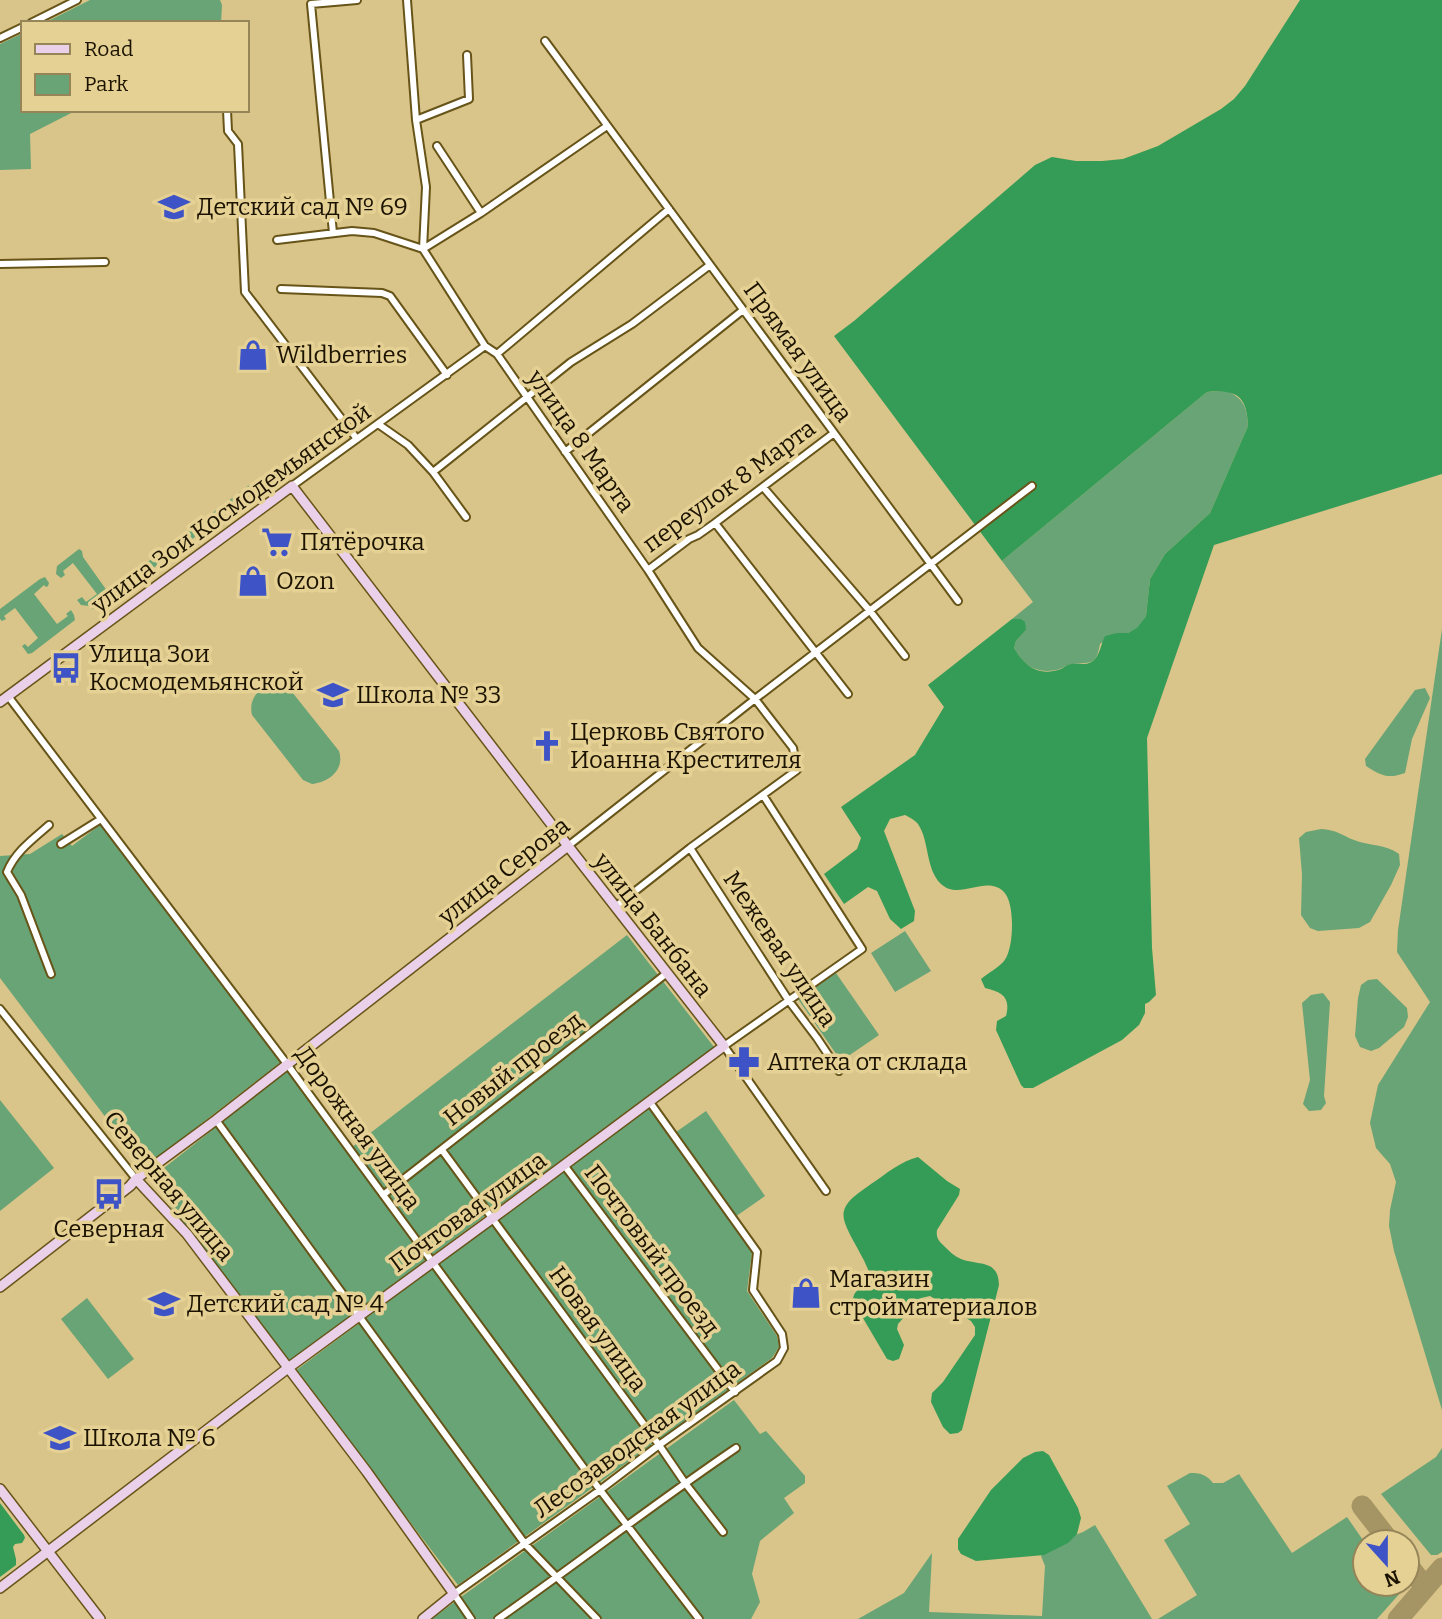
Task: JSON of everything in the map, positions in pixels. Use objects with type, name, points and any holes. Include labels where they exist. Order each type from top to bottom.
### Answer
[{"type":"street","points":[[35,21],[77,0]]},
{"type":"street","points":[[333,233],[311,4],[357,0]]},
{"type":"street","points":[[407,0],[416,120],[426,187],[424,249]]},
{"type":"street","points":[[0,38],[21,28]]},
{"type":"street","name":"Прямая улица","points":[[545,41],[958,601]]},
{"type":"street","points":[[416,120],[469,99],[467,55]]},
{"type":"street","points":[[227,112],[228,131],[239,144],[245,292],[357,439]]},
{"type":"street","points":[[424,249],[481,213],[607,125]]},
{"type":"street","points":[[437,146],[481,213]]},
{"type":"street","points":[[497,354],[669,209]]},
{"type":"street","points":[[278,240],[352,231],[374,233],[424,249]]},
{"type":"street","name":"улица 8 Марта","points":[[424,249],[485,346],[497,354],[648,570],[698,648],[755,699],[793,748],[797,770],[763,795]]},
{"type":"street","points":[[0,264],[105,262]]},
{"type":"street","points":[[433,471],[571,362],[632,324],[710,265]]},
{"type":"street","points":[[281,289],[382,293],[390,296],[447,375]]},
{"type":"street","points":[[565,452],[743,310]]},
{"type":"street","name":"улица Зои Космодемьянской","points":[[4,699],[485,346]]},
{"type":"street","points":[[378,424],[408,445],[433,471],[466,517]]},
{"type":"street","name":"переулок 8 Марта","points":[[648,570],[834,433]]},
{"type":"street","name":"улица Банбана","points":[[292,486],[724,1046],[826,1191]]},
{"type":"street","name":"улица Серова","points":[[0,1287],[1032,486]]},
{"type":"street","points":[[763,487],[870,611],[905,656]]},
{"type":"street","points":[[715,523],[848,694]]},
{"type":"street","name":"Дорожная улица","points":[[4,699],[101,819],[287,1064],[600,1490],[699,1619]]},
{"type":"street","points":[[615,907],[763,795]]},
{"type":"street","name":"Почтовая улица","points":[[0,1588],[358,1316],[724,1046],[862,949],[763,795]]},
{"type":"street","points":[[61,844],[101,819]]},
{"type":"street","points":[[49,825],[25,846],[7,872],[21,895],[51,974]]},
{"type":"street","name":"Межевая улица","points":[[690,848],[789,1001],[839,1071]]},
{"type":"street","name":"Новый проезд","points":[[383,1195],[667,973]]},
{"type":"street","name":"Северная улица","points":[[0,1009],[136,1179],[187,1234],[367,1472],[454,1594]]},
{"type":"street","name":"Лесозаводская улица","points":[[423,1619],[735,1392],[776,1361],[784,1348],[782,1334],[752,1290],[757,1252],[649,1101]]},
{"type":"street","points":[[216,1119],[524,1544],[597,1619]]},
{"type":"street","name":"Новая улица","points":[[442,1150],[723,1532]]},
{"type":"street","name":"Почтовый проезд","points":[[564,1165],[735,1392]]},
{"type":"street","points":[[498,1619],[736,1448]]},
{"type":"street","points":[[0,1489],[100,1619]]},
{"type":"street","points":[[454,1594],[471,1619]]},
{"type":"green space","points":[[90,0],[220,0],[222,5],[221,21],[48,21]]},
{"type":"green space","points":[[1300,0],[1442,0],[1442,474],[1214,545],[1147,738],[1152,948],[1156,995],[1145,1004],[1145,1013],[1139,1025],[1122,1040],[1033,1088],[1024,1088],[996,1030],[997,1021],[1006,1016],[1006,1000],[996,991],[985,988],[981,979],[1001,964],[1009,952],[1012,923],[1007,896],[996,887],[980,886],[956,890],[941,884],[932,870],[922,831],[917,823],[905,815],[890,819],[884,831],[915,911],[914,921],[901,929],[890,919],[877,891],[868,887],[844,904],[824,874],[857,849],[861,838],[841,807],[915,755],[944,707],[928,685],[1012,619],[1025,622],[1026,630],[1016,641],[1014,648],[1028,665],[1045,672],[1071,664],[1090,663],[1097,656],[1105,636],[1128,633],[1137,628],[1146,616],[1150,579],[1165,554],[1210,513],[1248,426],[1245,407],[1238,396],[1232,393],[1207,392],[1002,561],[834,336],[1035,165],[1052,157],[1076,161],[1123,159],[1158,146],[1221,109],[1245,86]]},
{"type":"green space","points":[[21,34],[21,112],[73,112],[30,134],[31,169],[0,170],[0,44]]},
{"type":"green space","points":[[1227,391],[1243,404],[1248,426],[1210,513],[1165,554],[1150,579],[1146,616],[1137,629],[1128,633],[1117,633],[1100,644],[1097,656],[1092,662],[1072,664],[1049,671],[1031,667],[1014,648],[1016,641],[1026,630],[1021,619],[1012,619],[1033,602],[1002,561],[1207,392]]},
{"type":"green space","points":[[252,483],[256,488],[255,492],[140,578],[116,586]]},
{"type":"green space","points":[[79,549],[110,595],[93,609],[81,605],[77,600],[82,597],[86,602],[97,594],[73,563],[63,571],[65,575],[61,578],[56,574],[57,566]]},
{"type":"green space","points":[[45,577],[48,586],[44,585],[34,594],[57,624],[68,616],[66,614],[71,610],[75,620],[28,654],[22,646],[25,644],[28,647],[38,638],[15,608],[4,616],[6,619],[2,621],[0,609]]},
{"type":"green space","points":[[1442,629],[1442,1410],[1394,1251],[1389,1226],[1396,1182],[1390,1164],[1376,1148],[1370,1123],[1378,1085],[1430,1002],[1397,952]]},
{"type":"green space","points":[[276,684],[292,692],[339,751],[340,764],[330,778],[312,784],[303,780],[252,715],[252,703],[256,694],[265,687]]},
{"type":"green space","points":[[1425,688],[1430,698],[1412,739],[1405,773],[1385,776],[1366,766],[1365,759],[1415,690]]},
{"type":"green space","points":[[101,824],[281,1062],[144,1168],[0,978],[0,856],[30,854],[62,834],[72,846]]},
{"type":"green space","points":[[1321,829],[1389,848],[1399,854],[1400,865],[1391,885],[1370,922],[1359,928],[1318,931],[1310,928],[1301,915],[1299,838],[1306,832]]},
{"type":"green space","points":[[905,931],[931,971],[895,992],[871,953]]},
{"type":"green space","points":[[627,935],[714,1047],[289,1361],[150,1179],[287,1071],[347,1151]]},
{"type":"green space","points":[[836,973],[879,1035],[841,1061],[798,999]]},
{"type":"green space","points":[[1377,979],[1407,1008],[1408,1017],[1404,1027],[1379,1048],[1371,1051],[1360,1047],[1355,1036],[1358,998],[1361,985],[1368,980]]},
{"type":"green space","points":[[1323,993],[1330,1002],[1324,1096],[1326,1103],[1321,1110],[1309,1111],[1303,1104],[1310,1080],[1302,1003],[1311,995]]},
{"type":"green space","points":[[0,1100],[54,1168],[0,1211]]},
{"type":"green space","points":[[650,1107],[752,1252],[747,1291],[777,1336],[779,1347],[772,1358],[458,1585],[295,1371]]},
{"type":"green space","points":[[706,1111],[765,1196],[735,1217],[676,1132]]},
{"type":"green space","points":[[918,1157],[960,1189],[937,1230],[939,1240],[961,1259],[992,1267],[998,1277],[999,1285],[962,1430],[958,1433],[950,1434],[943,1427],[931,1402],[932,1393],[943,1382],[975,1335],[975,1327],[971,1321],[930,1296],[921,1298],[898,1324],[897,1329],[904,1345],[899,1359],[893,1361],[887,1359],[853,1301],[857,1291],[871,1281],[866,1264],[846,1225],[844,1211],[855,1196],[888,1172]]},
{"type":"green space","points":[[87,1298],[134,1359],[108,1379],[61,1319]]},
{"type":"green space","points":[[734,1400],[760,1434],[766,1431],[805,1476],[805,1483],[784,1498],[794,1513],[760,1541],[752,1574],[760,1602],[751,1619],[432,1619],[461,1597]]},
{"type":"green space","points":[[1442,1448],[1442,1552],[1431,1555],[1421,1543],[1421,1528],[1409,1528],[1381,1494],[1436,1457]]},
{"type":"green space","points":[[1043,1451],[1049,1455],[1078,1508],[1081,1518],[1077,1534],[1068,1543],[1044,1555],[976,1561],[961,1554],[958,1539],[991,1490],[1023,1458]]},
{"type":"green space","points":[[1190,1473],[1203,1475],[1213,1483],[1223,1483],[1239,1474],[1292,1553],[1347,1517],[1355,1528],[1351,1528],[1351,1598],[1396,1598],[1377,1619],[1158,1619],[1197,1595],[1164,1540],[1190,1524],[1167,1486]]},
{"type":"green space","points":[[0,1503],[25,1538],[22,1543],[13,1547],[16,1565],[0,1577]]},
{"type":"green space","points":[[1095,1525],[1152,1619],[858,1619],[904,1593],[932,1553],[929,1612],[1042,1616],[1045,1566],[1041,1556],[1047,1546]]},
{"type":"taxiway","points":[[1362,1506],[1379,1528]]},
{"type":"taxiway","points":[[1398,1619],[1442,1568]]},
{"type":"taxiway","points":[[1421,1582],[1425,1587]]},
{"type":"place","name":"Детский сад № 69","points":[[174,207]]},
{"type":"place","name":"Wildberries","points":[[253,355]]},
{"type":"place","name":"Пятёрочка","points":[[277,542]]},
{"type":"place","name":"Ozon","points":[[253,581]]},
{"type":"place","name":"Улица Зои Космодемьянской","points":[[66,668]]},
{"type":"place","name":"Школа № 33","points":[[333,695]]},
{"type":"place","name":"Церковь Святого Иоанна Крестителя","points":[[547,746]]},
{"type":"place","name":"Аптека от склада","points":[[744,1062]]},
{"type":"place","name":"Северная","points":[[109,1194]]},
{"type":"place","name":"Магазин стройматериалов","points":[[806,1293]]},
{"type":"place","name":"Детский сад № 4","points":[[164,1304]]},
{"type":"place","name":"Школа № 6","points":[[60,1438]]}]
